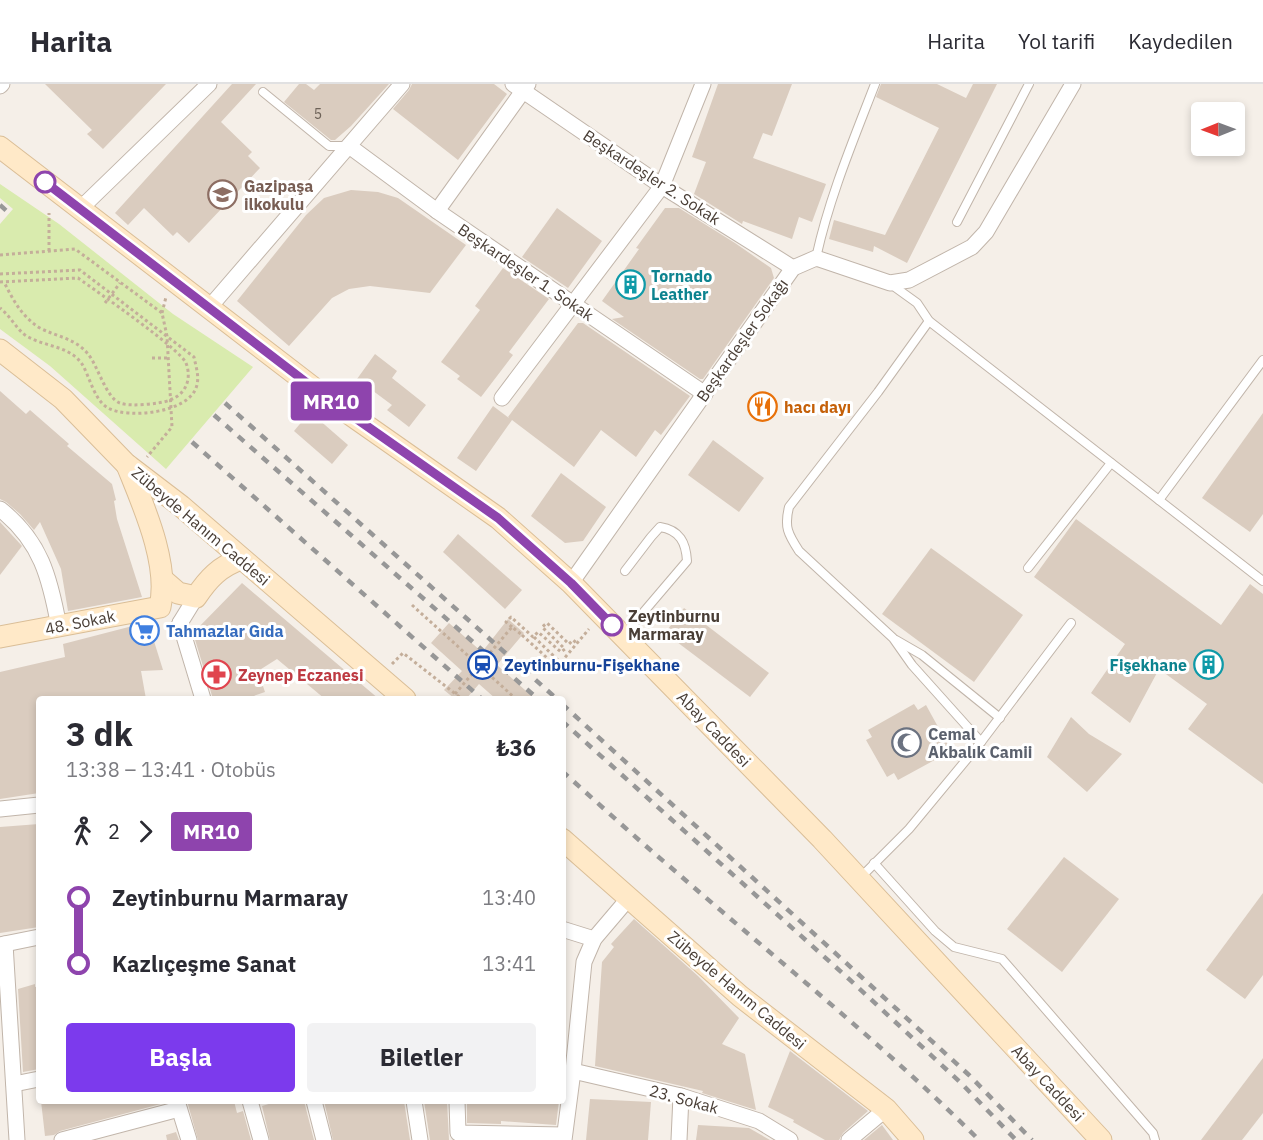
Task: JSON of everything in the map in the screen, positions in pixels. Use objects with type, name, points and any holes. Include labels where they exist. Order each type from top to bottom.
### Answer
[{"type":"main road","name":"Abay Caddesi","points":[[0,147],[324,396],[498,518],[571,583],[859,879],[1101,1140]]},
{"type":"main road","name":"Zübeyde Hanım Caddesi","points":[[0,350],[63,399],[126,464],[181,506],[401,696]]},
{"type":"main road","points":[[126,464],[149,519],[163,580],[160,607]]},
{"type":"main road","points":[[163,580],[178,593],[196,597],[208,579],[228,563],[241,559]]},
{"type":"main road","name":"48. Sokak","points":[[0,637],[160,607]]},
{"type":"main road","name":"Zübeyde Hanım Caddesi","points":[[566,843],[740,996],[886,1109],[913,1140]]},
{"type":"street","points":[[80,209],[209,84]]},
{"type":"street","points":[[208,309],[402,84]]},
{"type":"street","points":[[502,398],[662,186],[704,84]]},
{"type":"street","points":[[816,258],[890,283],[909,280],[972,247],[986,232],[1074,84]]},
{"type":"street","points":[[437,212],[521,86]]},
{"type":"street","name":"Beşkardeşler 2. Sokak","points":[[521,86],[662,186],[793,268]]},
{"type":"street","name":"Beşkardeşler 1. Sokak","points":[[350,146],[437,212],[705,394]]},
{"type":"street","name":"Beşkardeşler Sokağı","points":[[571,583],[793,268],[816,258]]},
{"type":"street","points":[[0,509],[16,522],[41,556],[59,627]]},
{"type":"street","points":[[180,623],[196,597]]},
{"type":"street","points":[[160,607],[180,623],[201,696]]},
{"type":"street","points":[[0,809],[36,805]]},
{"type":"street","points":[[457,1104],[458,1133],[564,1137],[584,962],[594,939],[628,898]]},
{"type":"street","points":[[566,930],[594,939]]},
{"type":"street","points":[[17,1140],[2,945],[36,939]]},
{"type":"street","name":"23. Sokak","points":[[573,1071],[681,1096],[759,1121],[790,1140]]},
{"type":"street","points":[[14,1084],[36,1079]]},
{"type":"street","points":[[679,1140],[681,1096]]},
{"type":"street","points":[[253,1104],[261,1140]]},
{"type":"street","points":[[315,1104],[324,1140]]},
{"type":"street","points":[[414,1104],[420,1140]]},
{"type":"street","points":[[62,1140],[178,1105],[189,1140]]},
{"type":"street","points":[[849,1140],[886,1109]]},
{"type":"lane","points":[[816,258],[821,234],[845,161],[875,84]]},
{"type":"lane","points":[[957,222],[1029,84]]},
{"type":"lane","points":[[263,92],[329,146],[350,146]]},
{"type":"lane","points":[[890,283],[918,303],[929,321],[1263,581]]},
{"type":"lane","points":[[929,321],[878,392],[789,507],[785,521],[790,537],[800,551],[893,638],[912,665],[981,742]]},
{"type":"lane","points":[[1159,500],[1263,360]]},
{"type":"lane","points":[[1028,568],[1111,463]]},
{"type":"lane","points":[[623,636],[687,561],[686,548],[681,536],[670,529],[660,528],[625,571]]},
{"type":"lane","points":[[859,879],[909,829],[1000,718],[1071,623]]},
{"type":"lane","points":[[893,638],[922,655],[1000,718]]},
{"type":"lane","points":[[874,863],[935,931],[954,947],[1002,959],[1153,1133],[1155,1140]]},
{"type":"path","points":[[49,213],[49,251]]},
{"type":"path","points":[[0,255],[75,249],[162,313],[167,336],[171,427],[147,457]]},
{"type":"path","points":[[0,274],[80,270],[194,357],[198,375],[196,389],[189,399],[170,408],[147,412],[124,412],[106,407],[94,390],[81,363],[63,349],[38,342],[23,334],[10,316],[0,308]]},
{"type":"path","points":[[78,278],[106,301],[167,345],[185,361],[189,376],[187,386],[179,395],[169,401],[129,405],[119,403],[112,398],[98,368],[87,352],[70,339],[41,328],[24,316],[2,282],[78,278]]},
{"type":"path","points":[[106,301],[120,283]]},
{"type":"path","points":[[152,358],[168,358]]},
{"type":"path","points":[[412,605],[513,696]]},
{"type":"path","points":[[534,637],[538,632],[561,652],[565,649],[542,627],[547,623],[569,644],[573,640],[578,644],[561,663],[557,667],[506,622],[511,617],[561,663]]},
{"type":"path","points":[[455,694],[512,627]]},
{"type":"path","points":[[407,657],[458,696]]},
{"type":"path","points":[[483,678],[487,673]]},
{"type":"green space","points":[[0,184],[59,224],[173,314],[253,367],[166,469],[50,366],[0,329],[0,224],[13,209],[0,198]]},
{"type":"building","points":[[45,84],[166,84],[103,149],[87,134],[92,130]]},
{"type":"building","points":[[232,84],[256,84],[221,122],[252,152],[248,156],[260,168],[189,243],[177,232],[173,236],[144,208],[128,225],[115,213]]},
{"type":"building","points":[[299,84],[306,84],[314,90],[320,84],[389,84],[351,126],[335,140],[331,140],[284,102]]},
{"type":"building","points":[[412,84],[494,84],[507,94],[458,160],[393,109]]},
{"type":"building","points":[[718,84],[792,84],[772,136],[763,133],[753,158],[826,184],[812,222],[799,217],[792,239],[743,221],[742,224],[694,194],[706,162],[692,157]]},
{"type":"building","points":[[881,84],[937,84],[966,98],[973,84],[997,84],[907,263],[874,246],[873,252],[829,239],[834,220],[885,235],[939,128],[876,97]]},
{"type":"building","points":[[351,190],[378,192],[398,198],[466,245],[430,293],[370,286],[349,289],[332,298],[289,346],[237,301],[306,215],[324,198]]},
{"type":"building","points":[[557,208],[602,241],[568,288],[522,257]]},
{"type":"building","points":[[665,208],[679,208],[735,243],[771,268],[774,278],[703,379],[612,319],[624,317],[602,301]]},
{"type":"building","points":[[503,268],[549,299],[509,352],[513,355],[481,397],[457,379],[460,376],[441,362],[480,310],[475,306]]},
{"type":"building","points":[[578,323],[583,323],[690,396],[661,435],[655,430],[636,457],[601,430],[574,467],[512,420],[476,471],[457,458],[493,406],[509,418]]},
{"type":"building","points":[[375,354],[397,371],[392,378],[426,405],[409,427],[387,410],[392,405],[357,379]]},
{"type":"building","points":[[0,391],[26,414],[30,410],[69,444],[67,446],[112,484],[117,519],[142,597],[68,611],[61,569],[40,522],[34,530],[20,514],[0,499]]},
{"type":"building","points":[[310,412],[348,445],[332,464],[294,431]]},
{"type":"building","points":[[1263,413],[1263,514],[1250,532],[1202,498]]},
{"type":"building","points":[[713,440],[764,478],[739,512],[688,475]]},
{"type":"building","points":[[561,473],[606,507],[583,541],[565,543],[531,516]]},
{"type":"building","name":"Fişekhane","points":[[1076,519],[1221,625],[1250,584],[1263,594],[1263,784],[1188,729],[1207,704],[1159,669],[1130,723],[1091,693],[1125,644],[1034,577]]},
{"type":"building","points":[[0,522],[22,546],[0,575]]},
{"type":"building","points":[[458,534],[522,590],[505,609],[443,552]]},
{"type":"building","points":[[931,548],[1023,615],[974,682],[882,614]]},
{"type":"building","points":[[242,583],[375,696],[321,696],[277,659],[258,671],[265,692],[254,696],[212,696],[193,633]]},
{"type":"building","points":[[684,608],[769,673],[750,697],[665,633]]},
{"type":"building","points":[[508,619],[524,633],[497,665],[532,696],[493,696],[479,684],[469,696],[451,696],[444,690],[462,671],[431,643],[449,623],[482,652]]},
{"type":"building","points":[[148,622],[163,670],[141,671],[145,696],[36,696],[36,793],[0,799],[0,672],[65,657],[63,644]]},
{"type":"building","name":"Cemal Akbalık Camii","points":[[914,704],[918,710],[926,705],[948,745],[938,751],[942,756],[898,780],[894,773],[887,777],[866,740],[872,737],[868,730]]},
{"type":"building","points":[[1071,717],[1089,734],[1122,754],[1087,792],[1047,757]]},
{"type":"building","points":[[36,824],[36,927],[0,933],[0,827]]},
{"type":"building","points":[[1064,857],[1119,899],[1062,972],[1007,929]]},
{"type":"building","points":[[1263,893],[1263,975],[1245,999],[1206,970]]},
{"type":"building","points":[[634,919],[698,976],[739,1018],[722,1044],[745,1054],[756,1110],[702,1093],[703,1091],[595,1066],[602,962],[614,947],[611,944]]},
{"type":"building","points":[[35,984],[36,987],[36,1070],[23,1072],[18,989]]},
{"type":"building","points":[[790,1051],[868,1111],[843,1133],[839,1140],[825,1140],[768,1107]]},
{"type":"building","points":[[1263,1058],[1263,1113],[1242,1140],[1201,1140]]},
{"type":"building","points":[[590,1099],[651,1102],[648,1140],[586,1140]]},
{"type":"building","points":[[41,1104],[161,1104],[60,1131],[54,1135],[45,1136]]},
{"type":"building","points":[[188,1104],[235,1104],[237,1113],[243,1111],[251,1140],[198,1140]]},
{"type":"building","points":[[305,1104],[314,1140],[270,1140],[262,1106]]},
{"type":"building","points":[[325,1104],[404,1104],[410,1140],[333,1140]]},
{"type":"building","points":[[424,1104],[447,1104],[449,1140],[430,1140]]},
{"type":"building","points":[[467,1104],[559,1104],[556,1125],[501,1121],[501,1124],[467,1123]]},
{"type":"building","points":[[698,1125],[749,1128],[770,1140],[696,1140]]},
{"type":"building","points":[[882,1125],[893,1140],[864,1140]]},
{"type":"building","points":[[176,1132],[179,1140],[167,1140],[166,1135]]},
{"type":"railway","points":[[0,205],[9,213]]},
{"type":"railway","points":[[225,403],[554,696]]},
{"type":"railway","points":[[214,415],[535,696]]},
{"type":"railway","points":[[192,442],[479,696]]},
{"type":"railway","points":[[566,708],[969,1075],[1032,1140]]},
{"type":"railway","points":[[566,725],[849,979],[961,1083],[1016,1140]]},
{"type":"railway","points":[[566,775],[868,1036],[979,1140]]},
{"type":"bus line","name":"MR10","points":[[45,182],[324,396],[498,518],[571,583],[612,625]]},
{"type":"place","name":"Gazipaşa ilkokulu","points":[[223,195]]},
{"type":"place","name":"Tornado Leather","points":[[630,285]]},
{"type":"place","name":"hacı dayı","points":[[763,407]]},
{"type":"place","name":"Zeytinburnu Marmaray","points":[[612,625]]},
{"type":"place","name":"Tahmazlar Gıda","points":[[145,631]]},
{"type":"place","name":"Zeytinburnu-Fişekhane","points":[[483,665]]},
{"type":"place","name":"Fişekhane","points":[[1208,665]]},
{"type":"place","name":"Zeynep Eczanesi","points":[[217,675]]},
{"type":"place","name":"Cemal Akbalık Camii","points":[[907,743]]}]
